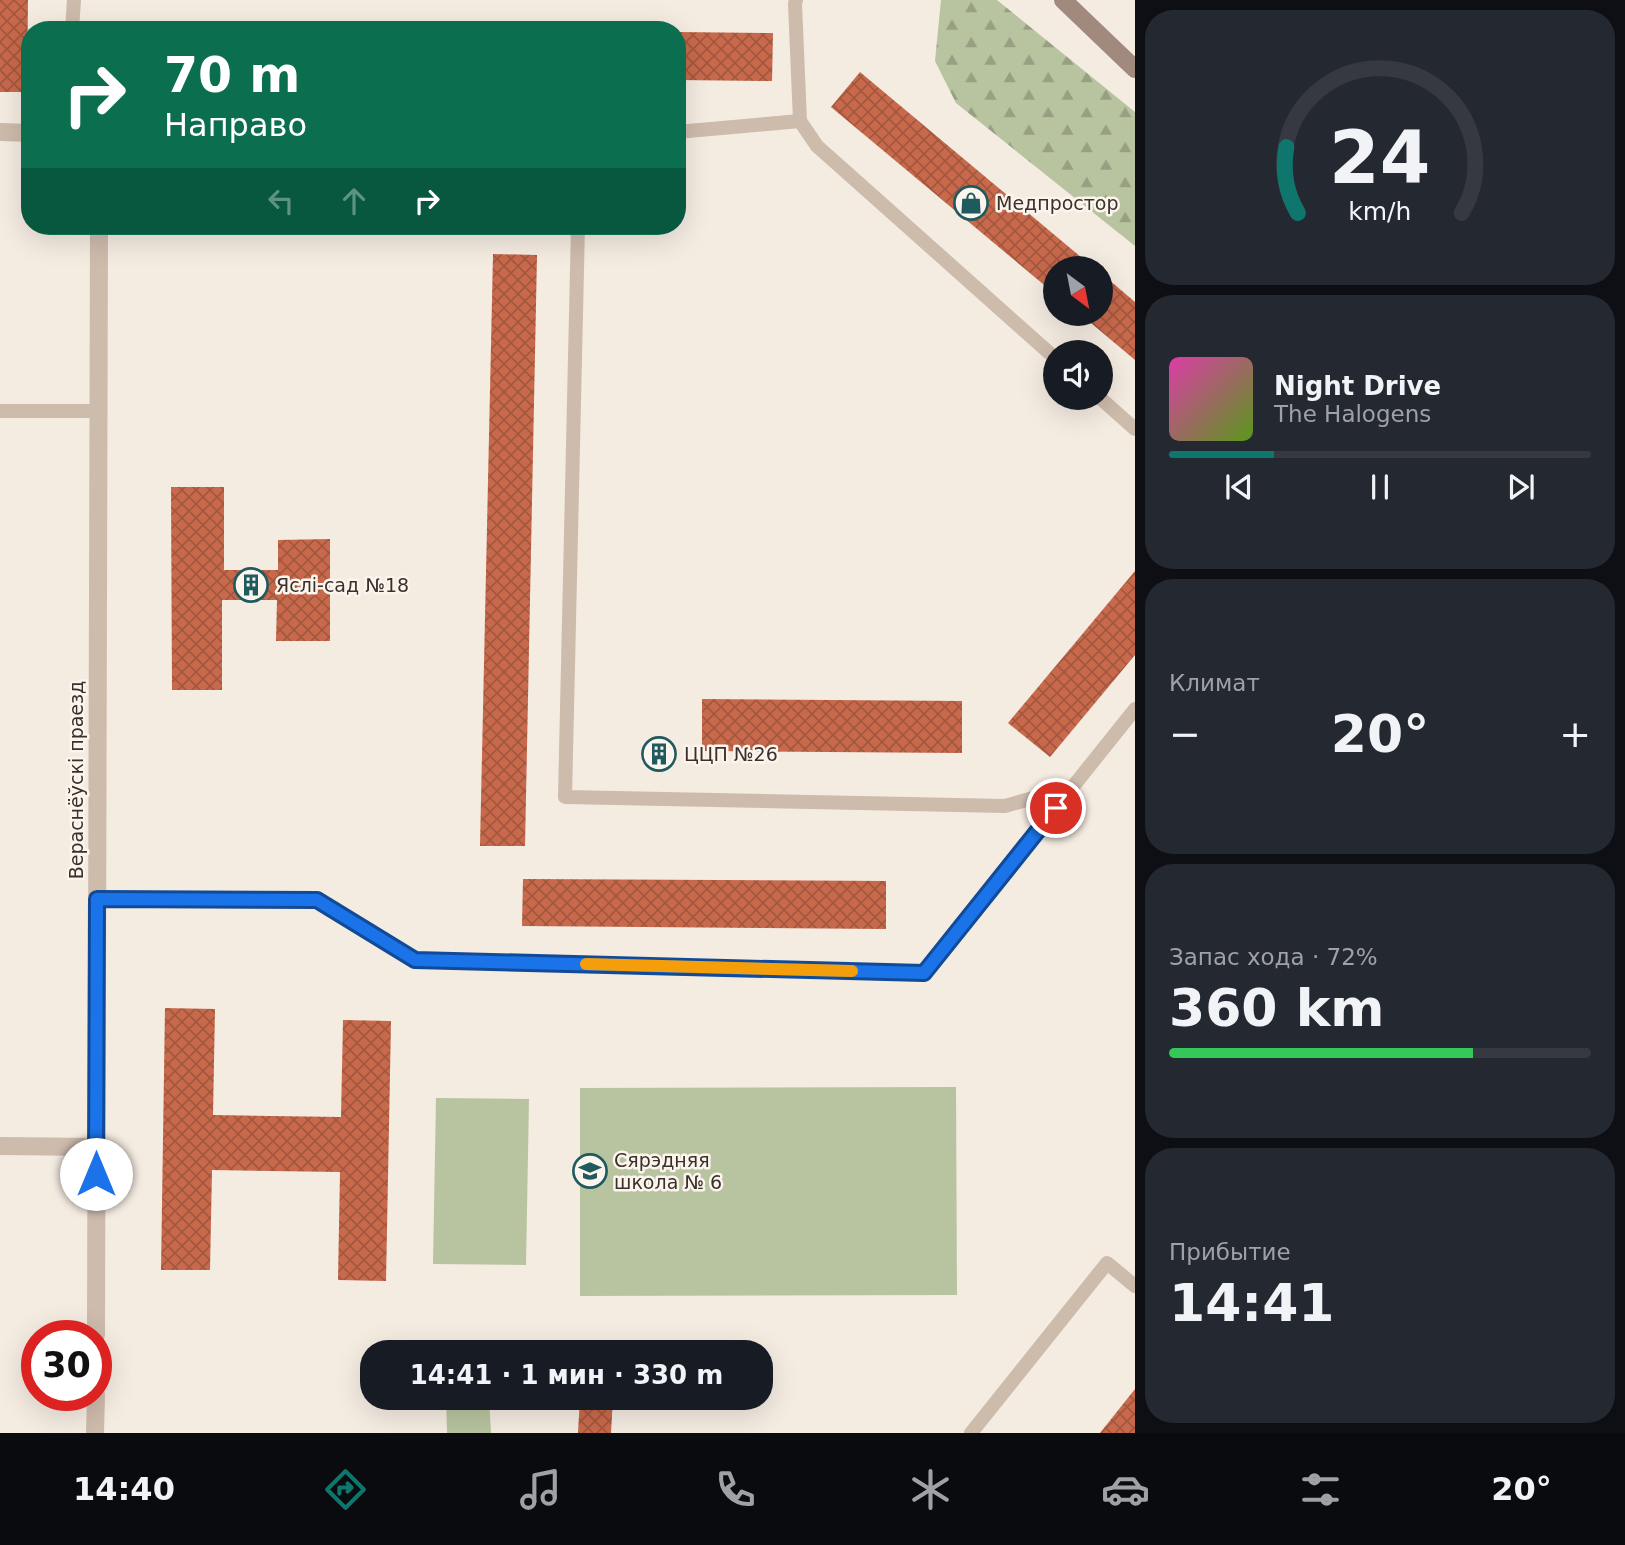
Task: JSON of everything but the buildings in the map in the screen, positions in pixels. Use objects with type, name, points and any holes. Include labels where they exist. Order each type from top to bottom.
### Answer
[{"type":"main road","points":[[1063,0],[1135,69]]},
{"type":"street","points":[[0,132],[21,133]]},
{"type":"street","name":"Вераснёўскі праезд","points":[[96,1320],[99,235]]},
{"type":"street","points":[[0,1146],[96,1147]]},
{"type":"street","points":[[95,1433],[96,1411]]},
{"type":"lane","points":[[73,21],[74,0]]},
{"type":"lane","points":[[796,0],[800,121],[817,146],[1043,347]]},
{"type":"lane","points":[[686,131],[800,121]]},
{"type":"lane","points":[[579,235],[565,797],[1005,806],[1072,787]]},
{"type":"lane","points":[[1113,409],[1135,429]]},
{"type":"lane","points":[[0,411],[98,411]]},
{"type":"lane","points":[[97,899],[317,900],[415,960],[924,973],[1135,709]]},
{"type":"lane","points":[[971,1433],[1107,1263],[1135,1286]]},
{"type":"green space","points":[[941,0],[997,0],[1135,112],[1135,246],[956,103],[935,61]]},
{"type":"green space","points":[[956,1087],[957,1295],[580,1296],[580,1088]]},
{"type":"green space","points":[[436,1098],[529,1099],[526,1265],[433,1264]]},
{"type":"green space","points":[[446,1410],[490,1410],[491,1433],[447,1433]]},
{"type":"slow traffic","points":[[586,964],[852,971]]},
{"type":"place","name":"Медпростор","points":[[971,203]]},
{"type":"place","name":"Яслі-сад №18","points":[[251,585]]},
{"type":"place","name":"ЦЦП №26","points":[[659,754]]},
{"type":"place","name":"Сярэдняя школа № 6","points":[[590,1171]]},
{"type":"route","points":[[96,1174],[97,899],[317,900],[415,960],[924,973],[1056,808]]}]
